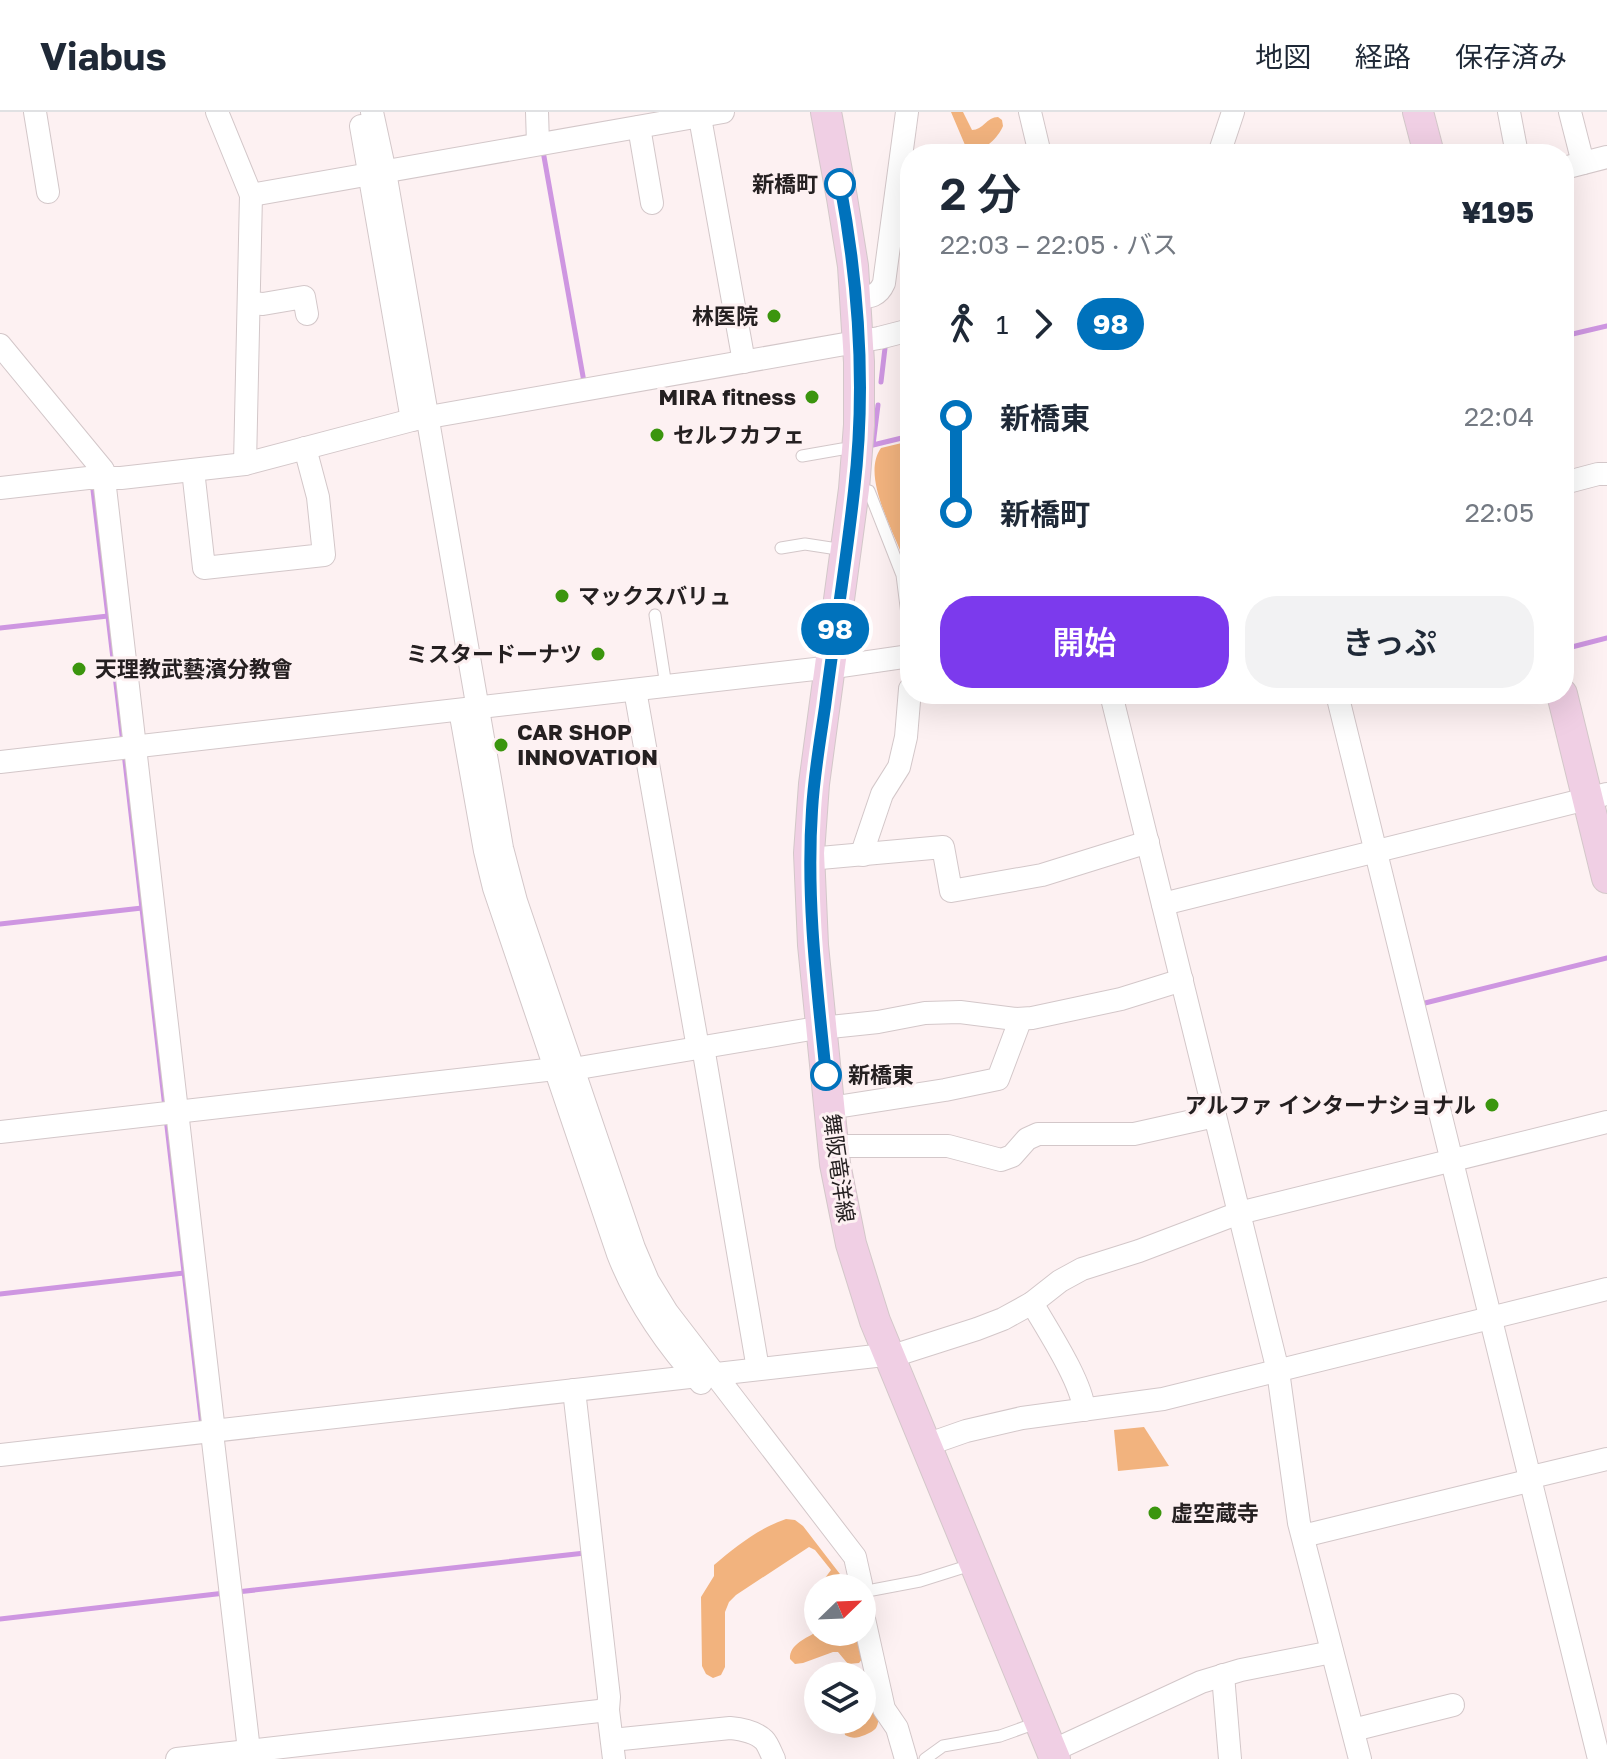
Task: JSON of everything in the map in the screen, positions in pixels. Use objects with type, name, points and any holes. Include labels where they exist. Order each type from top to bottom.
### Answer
[{"type":"main road","name":"舞阪竜洋線","points":[[826,112],[847,224],[856,298],[859,394],[854,489],[814,784],[809,859],[811,922],[839,1191],[866,1296],[1054,1755]]},
{"type":"main road","points":[[1418,112],[1426,144]]},
{"type":"main road","points":[[1565,704],[1597,796],[1607,878]]},
{"type":"street","points":[[35,112],[48,192]]},
{"type":"street","points":[[217,112],[251,195],[245,464]]},
{"type":"street","points":[[358,112],[377,173]]},
{"type":"street","points":[[372,112],[377,173],[469,709],[506,866],[564,1069],[641,1265],[704,1376],[855,1557],[859,1574]]},
{"type":"street","points":[[537,112],[538,144]]},
{"type":"street","points":[[251,195],[723,112]]},
{"type":"street","points":[[903,144],[907,112]]},
{"type":"street","points":[[1030,112],[1038,144]]},
{"type":"street","points":[[1222,144],[1233,112]]},
{"type":"street","points":[[1509,112],[1515,144]]},
{"type":"street","points":[[1570,112],[1572,144]]},
{"type":"street","points":[[700,114],[744,362]]},
{"type":"street","points":[[639,127],[652,203]]},
{"type":"street","points":[[1574,166],[1607,157]]},
{"type":"street","points":[[856,298],[876,295],[884,283],[900,164]]},
{"type":"street","points":[[249,303],[263,304],[304,297],[307,314]]},
{"type":"street","points":[[0,488],[245,464],[420,419],[900,332]]},
{"type":"street","points":[[0,345],[103,470],[127,747],[206,1432],[213,1441],[244,1753]]},
{"type":"street","points":[[193,470],[204,568],[324,555],[318,497],[305,448]]},
{"type":"street","points":[[1574,480],[1607,474]]},
{"type":"street","points":[[0,762],[900,658]]},
{"type":"street","points":[[635,690],[758,1369]]},
{"type":"street","points":[[863,855],[882,794],[899,767],[909,704]]},
{"type":"street","points":[[1114,704],[1278,1371],[1303,1536],[1360,1759]]},
{"type":"street","points":[[1339,704],[1599,1759]]},
{"type":"street","points":[[1163,904],[1597,796]]},
{"type":"street","points":[[809,859],[943,847],[951,891],[1042,875],[1148,842]]},
{"type":"street","points":[[0,1132],[564,1069],[937,1012],[1032,1018],[1105,1003],[1182,980]]},
{"type":"street","points":[[830,1108],[998,1079],[1018,1026],[1017,1019]]},
{"type":"street","points":[[834,1146],[939,1145],[1001,1160],[1012,1156],[1027,1139],[1038,1134],[1134,1134],[1215,1116]]},
{"type":"street","points":[[0,1455],[902,1353],[990,1324],[1032,1303],[1071,1274],[1239,1213],[1607,1122]]},
{"type":"street","points":[[926,1445],[966,1431],[1050,1413],[1149,1402],[1607,1289]]},
{"type":"street","points":[[1032,1303],[1065,1362],[1084,1402],[1084,1410]]},
{"type":"street","points":[[574,1390],[613,1750],[730,1728],[761,1737],[774,1759]]},
{"type":"street","points":[[1303,1536],[1607,1459]]},
{"type":"street","points":[[870,1646],[884,1709],[897,1728],[906,1759]]},
{"type":"street","points":[[1054,1755],[1181,1690],[1223,1675],[1332,1652]]},
{"type":"street","points":[[1223,1675],[1230,1759]]},
{"type":"street","points":[[1353,1730],[1453,1705]]},
{"type":"street","points":[[177,1759],[608,1710]]},
{"type":"street","points":[[783,1759],[796,1758]]},
{"type":"lane","points":[[802,456],[842,449],[857,450]]},
{"type":"lane","points":[[854,489],[869,491],[900,570]]},
{"type":"lane","points":[[781,548],[805,544],[846,550]]},
{"type":"lane","points":[[655,615],[666,686]]},
{"type":"lane","points":[[876,1587],[920,1581],[975,1563]]},
{"type":"lane","points":[[925,1759],[943,1746],[1000,1736],[1040,1722]]},
{"type":"shaded area","points":[[951,112],[963,112],[972,130],[991,119],[998,117],[1002,120],[1003,126],[998,135],[989,144],[965,144]]},
{"type":"shaded area","points":[[900,443],[900,551],[878,494],[875,461],[881,448]]},
{"type":"shaded area","points":[[1144,1427],[1169,1466],[1118,1471],[1114,1430]]},
{"type":"shaded area","points":[[795,1520],[803,1526],[840,1574],[828,1574],[831,1570],[809,1547],[736,1595],[725,1612],[725,1667],[721,1675],[713,1678],[706,1674],[702,1666],[701,1597],[714,1576],[714,1565],[739,1545],[776,1523]]},
{"type":"shaded area","points":[[804,1640],[804,1646],[861,1646],[862,1659],[860,1662],[846,1662],[838,1652],[833,1652],[795,1664],[790,1654]]},
{"type":"shaded area","points":[[845,1734],[867,1734],[857,1737]]},
{"type":"waterway","points":[[543,151],[584,382]]},
{"type":"waterway","points":[[1574,334],[1607,326]]},
{"type":"waterway","points":[[881,382],[885,348]]},
{"type":"waterway","points":[[878,405],[873,445],[900,438]]},
{"type":"waterway","points":[[93,490],[123,743]]},
{"type":"waterway","points":[[0,628],[108,616]]},
{"type":"waterway","points":[[1574,646],[1607,638]]},
{"type":"waterway","points":[[124,753],[165,1108]]},
{"type":"waterway","points":[[0,924],[142,908]]},
{"type":"waterway","points":[[1421,1004],[1607,958]]},
{"type":"waterway","points":[[166,1118],[202,1426]]},
{"type":"waterway","points":[[0,1294],[184,1273]]},
{"type":"waterway","points":[[237,1592],[585,1553]]},
{"type":"waterway","points":[[0,1619],[225,1593]]},
{"type":"bus line","name":"98","points":[[826,1075],[811,922],[809,853],[814,784],[854,489],[859,425],[856,298],[840,184]]},
{"type":"place","name":"新橋町","points":[[840,184]]},
{"type":"place","name":"林医院","points":[[774,316]]},
{"type":"place","name":"MIRA fitness","points":[[812,397]]},
{"type":"place","name":"セルフカフェ","points":[[657,435]]},
{"type":"place","name":"マックスバリュ","points":[[562,596]]},
{"type":"place","name":"ミスタードーナツ","points":[[598,654]]},
{"type":"place","name":"天理教武藝濱分教會","points":[[79,669]]},
{"type":"place","name":"CAR SHOP INNOVATION","points":[[501,745]]},
{"type":"place","name":"新橋東","points":[[826,1075]]},
{"type":"place","name":"アルファ インターナショナル","points":[[1492,1105]]},
{"type":"place","name":"虚空蔵寺","points":[[1155,1513]]}]
